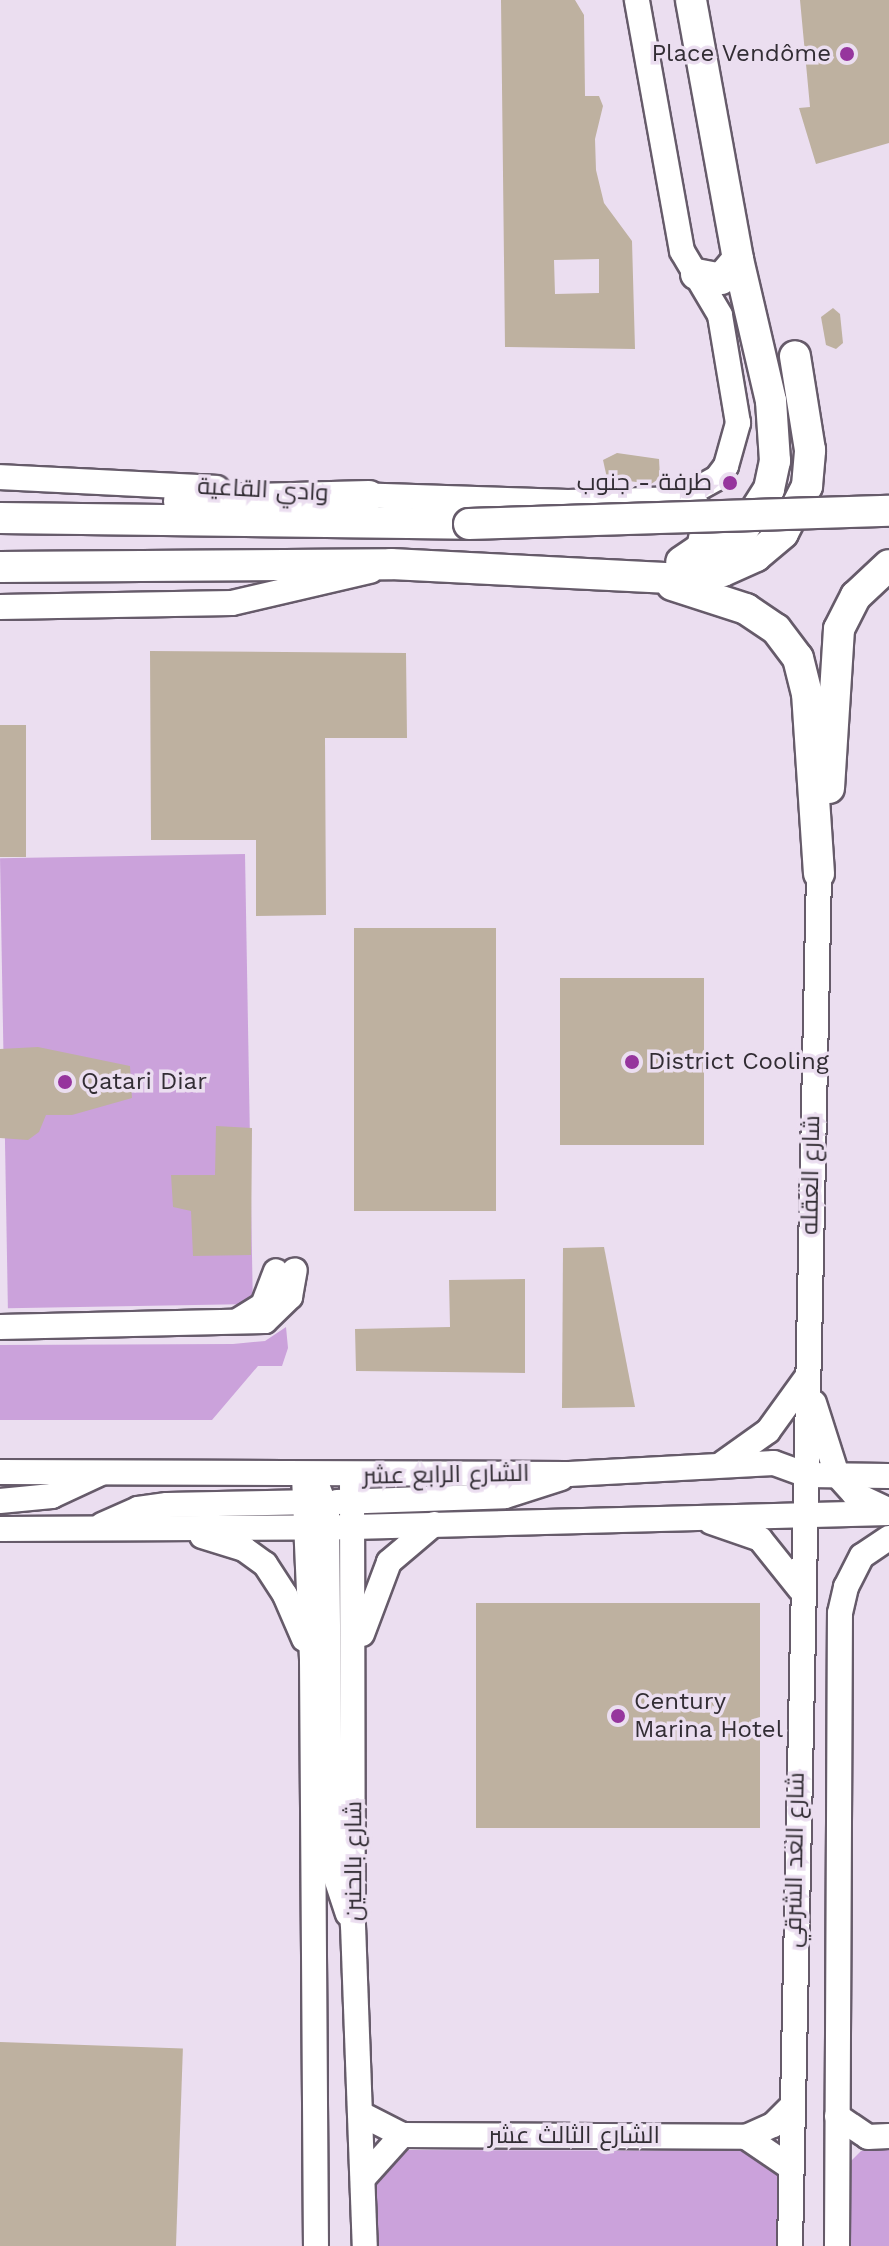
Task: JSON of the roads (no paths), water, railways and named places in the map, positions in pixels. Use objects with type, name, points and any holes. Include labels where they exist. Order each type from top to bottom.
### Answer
[{"type":"main road","points":[[651,578],[722,550],[757,514],[769,489],[775,461],[771,401],[738,259],[691,0]]},
{"type":"main road","points":[[696,274],[721,279],[738,259]]},
{"type":"main road","points":[[0,567],[391,564],[651,578],[706,576],[740,565],[770,545],[793,518],[810,459],[795,356]]},
{"type":"main road","points":[[0,517],[50,504],[369,496]]},
{"type":"main road","points":[[651,578],[692,557],[707,536],[701,511],[679,499]]},
{"type":"main road","name":"وادي القاعية","points":[[0,517],[469,524],[720,520],[889,511]]},
{"type":"main road","points":[[819,874],[827,825],[839,629],[856,596],[889,565]]},
{"type":"main road","points":[[651,578],[746,609],[776,629],[798,658],[807,693],[819,874]]},
{"type":"street","points":[[637,0],[682,251],[720,315],[738,423],[726,466],[717,478],[679,499]]},
{"type":"street","name":"وادي القاعية","points":[[0,477],[369,496],[526,501],[679,499]]},
{"type":"street","points":[[0,607],[232,603],[391,564]]},
{"type":"street","name":"شارع العقله","points":[[807,1475],[819,874]]},
{"type":"street","points":[[0,1327],[265,1321],[279,1313],[290,1297],[285,1270]]},
{"type":"street","points":[[721,1464],[768,1431],[807,1377]]},
{"type":"street","points":[[807,1377],[837,1475],[854,1494],[889,1512]]},
{"type":"street","name":"الشارع الرابع عشر","points":[[0,1472],[304,1476],[569,1474],[774,1463],[807,1475],[889,1476]]},
{"type":"street","points":[[0,1501],[52,1496],[104,1472]]},
{"type":"street","points":[[93,1529],[138,1509],[167,1505],[324,1515],[352,1501],[505,1496],[569,1474]]},
{"type":"street","points":[[807,1475],[817,1514],[854,1494],[889,1484]]},
{"type":"street","points":[[304,1476],[324,1515],[330,1828],[333,1869],[353,1925]]},
{"type":"street","points":[[352,1476],[352,1501]]},
{"type":"street","points":[[324,1515],[352,1476]]},
{"type":"street","name":"الشارع الرابع عشر","points":[[0,1529],[176,1529],[324,1515],[434,1524],[677,1515],[889,1512]]},
{"type":"street","name":"شارع العد الشرقي","points":[[790,2246],[800,1589],[804,1542],[817,1514]]},
{"type":"street","name":"شارع بالحنين","points":[[316,2246],[312,1661],[324,1515]]},
{"type":"street","name":"شارع بالحنين","points":[[324,1515],[354,1663],[353,1925],[366,2175],[365,2246]]},
{"type":"street","points":[[677,1515],[760,1539],[800,1589]]},
{"type":"street","points":[[354,1663],[380,1577],[404,1546],[434,1524]]},
{"type":"street","points":[[176,1529],[230,1543],[265,1564],[285,1595],[312,1661]]},
{"type":"street","name":"شارع العد الشرقي","points":[[837,2246],[840,1613],[846,1587],[862,1556],[889,1538]]},
{"type":"street","name":"الشارع الثالث عشر","points":[[363,2115],[402,2135],[746,2137],[773,2125],[790,2108]]},
{"type":"street","points":[[837,2116],[878,2136],[837,2166]]},
{"type":"street","points":[[366,2175],[402,2135]]},
{"type":"street","points":[[746,2137],[790,2167]]},
{"type":"place","name":"Place Vendôme","points":[[847,54]]},
{"type":"place","name":"طرفة - جنوب","points":[[730,483]]},
{"type":"place","name":"District Cooling","points":[[632,1062]]},
{"type":"place","name":"Qatari Diar","points":[[65,1082]]},
{"type":"place","name":"Century Marina Hotel","points":[[618,1716]]}]
